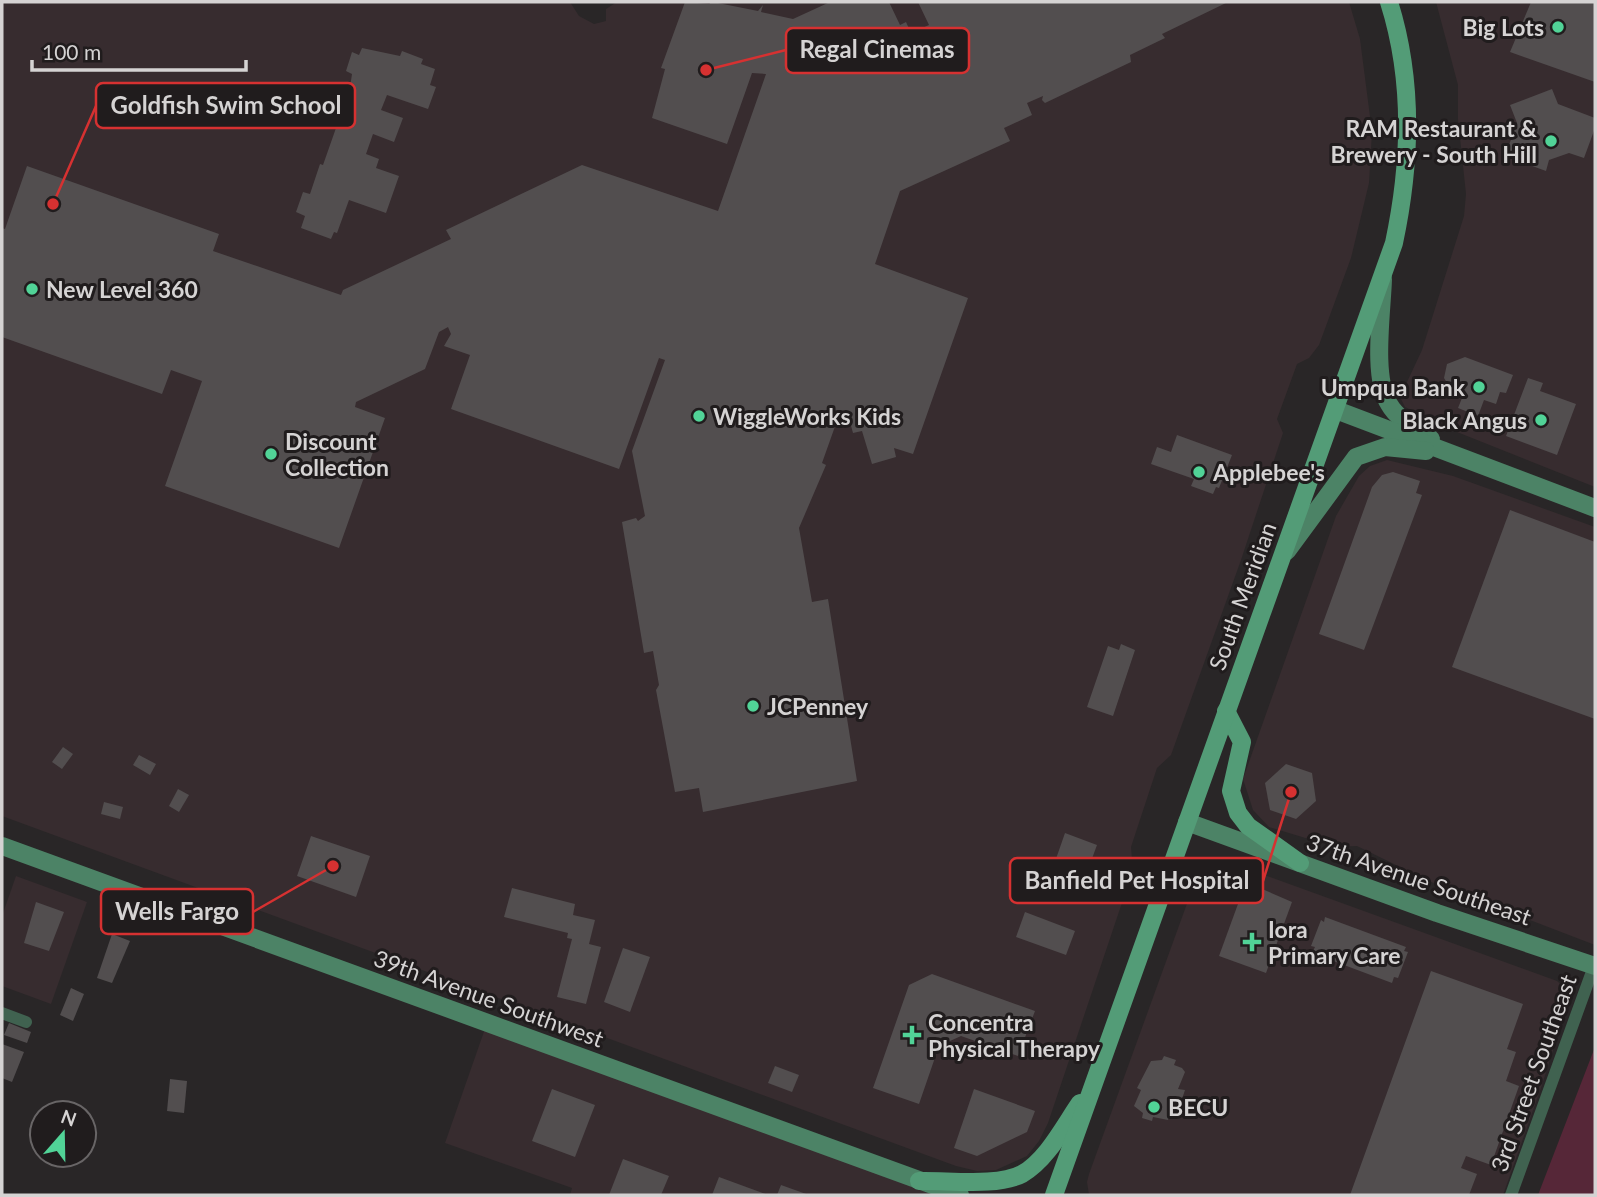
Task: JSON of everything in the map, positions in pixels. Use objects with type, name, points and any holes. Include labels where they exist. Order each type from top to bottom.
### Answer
[{"type":"main road","name":"South Meridian","points":[[1054,1195],[1383,279],[1400,216],[1408,148],[1405,78],[1391,4]]},
{"type":"main road","points":[[1383,279],[1381,371],[1385,395],[1399,416],[1451,454]]},
{"type":"main road","points":[[1336,410],[1595,508]]},
{"type":"main road","points":[[1283,557],[1356,457],[1385,447],[1451,454]]},
{"type":"main road","points":[[1226,712],[1242,742],[1231,791],[1238,813],[1248,826],[1300,863]]},
{"type":"main road","name":"37th Avenue Southeast","points":[[1187,822],[1595,966]]},
{"type":"main road","name":"39th Avenue Southwest","points":[[2,846],[960,1195]]},
{"type":"main road","points":[[919,1181],[993,1181],[1024,1173],[1050,1147],[1094,1083]]},
{"type":"main road","points":[[919,1181],[939,1195]]},
{"type":"street","name":"3rd Street Southeast","points":[[1511,1195],[1595,966]]},
{"type":"street","points":[[2,1013],[26,1022]]},
{"type":"shaded area","points":[[2,2],[570,2],[579,16],[594,24],[606,21],[606,9],[617,2],[1349,2],[1360,39],[1372,132],[1369,183],[1351,258],[1319,345],[1309,358],[1297,364],[1277,419],[1283,433],[1241,560],[1171,755],[1157,768],[1131,847],[1133,870],[1048,1123],[1027,1156],[996,1170],[977,1171],[956,1166],[2,816]]},
{"type":"shaded area","points":[[1436,2],[1595,2],[1595,487],[1457,432],[1405,407],[1400,397],[1422,350],[1464,216],[1466,194],[1458,119],[1458,85]]},
{"type":"shaded area","points":[[1387,460],[1453,476],[1595,527],[1595,945],[1431,882],[1357,846],[1335,847],[1269,827],[1253,810],[1243,779],[1336,516],[1359,476],[1370,466]]},
{"type":"shaded area","points":[[1220,859],[1557,981],[1568,991],[1567,1006],[1542,1085],[1503,1195],[1089,1195],[1089,1174],[1197,876],[1213,860]]},
{"type":"shaded area","points":[[16,876],[87,902],[51,1004],[2,986],[2,916]]},
{"type":"shaded area","points":[[487,1023],[963,1195],[570,1195],[572,1188],[445,1143]]},
{"type":"shaded area","points":[[1595,1047],[1595,1195],[1538,1195],[1590,1060]]},
{"type":"building","points":[[685,2],[713,2],[758,11],[763,5],[761,12],[793,19],[830,2],[889,2],[900,25],[906,22],[911,33],[929,25],[918,2],[1228,2],[1162,34],[1165,38],[1130,55],[1131,62],[1045,103],[1043,96],[1027,103],[1032,115],[1004,128],[1010,141],[900,191],[875,264],[968,298],[913,454],[894,448],[896,457],[872,464],[862,431],[853,433],[850,422],[838,418],[822,463],[826,465],[799,528],[812,602],[828,599],[857,781],[703,812],[699,788],[675,792],[656,690],[659,685],[653,651],[644,653],[622,522],[636,518],[638,521],[645,516],[632,451],[665,360],[659,358],[619,469],[451,409],[470,355],[444,346],[451,334],[448,327],[439,332],[425,369],[356,402],[355,407],[385,418],[339,548],[165,486],[202,381],[171,370],[162,394],[2,337],[2,228],[5,229],[27,166],[219,234],[213,251],[341,295],[343,290],[451,239],[446,230],[582,165],[718,211],[766,74],[752,73],[727,144],[652,118],[665,69],[661,68]]},
{"type":"building","name":"Big Lots","points":[[1531,2],[1595,2],[1595,82],[1510,52]]},
{"type":"building","points":[[362,48],[400,56],[402,51],[423,59],[421,64],[435,69],[430,85],[436,87],[428,109],[387,95],[381,110],[403,118],[394,142],[373,134],[366,154],[379,159],[376,168],[399,176],[386,213],[349,200],[337,233],[334,232],[331,239],[301,228],[305,216],[296,212],[303,192],[310,194],[320,164],[323,165],[336,128],[333,127],[336,120],[330,118],[337,99],[342,101],[345,93],[349,94],[352,74],[346,71],[352,52],[359,55]]},
{"type":"building","name":"RAM Restaurant & Brewery - South Hill","points":[[1552,89],[1558,104],[1595,118],[1595,128],[1584,158],[1569,153],[1549,160],[1546,171],[1505,156],[1517,123],[1510,105]]},
{"type":"building","name":"Umpqua Bank","points":[[1465,357],[1513,375],[1506,393],[1500,392],[1496,404],[1484,400],[1478,416],[1458,408],[1464,393],[1449,386],[1444,378],[1447,364]]},
{"type":"building","name":"Black Angus","points":[[1528,378],[1543,383],[1540,391],[1576,404],[1557,455],[1506,436]]},
{"type":"building","name":"Applebee's","points":[[1177,435],[1232,455],[1219,488],[1216,487],[1213,494],[1191,486],[1194,479],[1151,464],[1157,447],[1171,452]]},
{"type":"building","points":[[1393,472],[1420,481],[1416,493],[1422,495],[1364,650],[1319,634],[1372,487],[1382,475]]},
{"type":"building","points":[[1510,510],[1595,542],[1595,719],[1452,667]]},
{"type":"building","points":[[1121,644],[1135,650],[1113,716],[1087,707],[1108,646],[1119,650]]},
{"type":"building","points":[[63,747],[73,754],[62,769],[52,762]]},
{"type":"building","points":[[139,755],[156,764],[150,775],[133,765]]},
{"type":"building","points":[[1286,764],[1312,773],[1316,801],[1296,819],[1270,810],[1265,783]]},
{"type":"building","points":[[178,789],[189,795],[179,812],[169,806]]},
{"type":"building","points":[[104,802],[123,807],[120,819],[101,814]]},
{"type":"building","points":[[1065,833],[1097,845],[1090,864],[1101,868],[1097,879],[1086,875],[1081,887],[1050,876]]},
{"type":"building","points":[[311,836],[370,856],[356,897],[297,876]]},
{"type":"building","points":[[1246,882],[1292,902],[1266,973],[1219,956]]},
{"type":"building","points":[[512,888],[575,904],[573,915],[595,920],[589,944],[601,947],[586,1004],[557,997],[572,939],[567,938],[568,933],[504,917]]},
{"type":"building","points":[[36,902],[64,912],[49,951],[24,943]]},
{"type":"building","points":[[1025,912],[1075,931],[1066,955],[1016,937]]},
{"type":"building","points":[[1325,917],[1406,947],[1404,951],[1408,952],[1398,978],[1394,977],[1392,983],[1312,953],[1315,947],[1311,946],[1321,920],[1324,922]]},
{"type":"building","points":[[112,934],[130,941],[112,983],[97,978]]},
{"type":"building","points":[[623,948],[650,957],[630,1012],[604,1002]]},
{"type":"building","points":[[1431,971],[1523,1004],[1507,1049],[1516,1052],[1506,1081],[1519,1086],[1491,1165],[1466,1156],[1461,1168],[1477,1174],[1469,1195],[1350,1195]]},
{"type":"building","points":[[932,974],[1035,1011],[1018,1056],[961,1036],[939,1046],[919,1104],[873,1088],[909,985]]},
{"type":"building","points":[[71,988],[84,994],[73,1021],[60,1015]]},
{"type":"building","points":[[9,1023],[31,1032],[27,1043],[4,1035]]},
{"type":"building","points":[[2,1044],[24,1052],[12,1082],[2,1078]]},
{"type":"building","points":[[1164,1056],[1176,1060],[1174,1065],[1185,1072],[1178,1089],[1185,1090],[1180,1105],[1173,1103],[1168,1120],[1153,1117],[1152,1121],[1142,1118],[1143,1113],[1134,1106],[1141,1090],[1137,1088],[1151,1061],[1162,1060]]},
{"type":"building","points":[[775,1066],[799,1075],[792,1092],[768,1083]]},
{"type":"building","points":[[170,1079],[187,1081],[184,1113],[167,1111]]},
{"type":"building","points":[[552,1089],[595,1105],[575,1157],[532,1141]]},
{"type":"building","points":[[974,1089],[1035,1111],[1027,1132],[977,1156],[954,1148]]},
{"type":"building","points":[[623,1159],[669,1176],[661,1195],[609,1195]]},
{"type":"building","points":[[719,1177],[768,1195],[712,1195]]},
{"type":"building","points":[[781,1185],[809,1195],[777,1195]]},
{"type":"place","name":"Big Lots","points":[[1558,27]]},
{"type":"place","name":"Regal Cinemas","points":[[706,70]]},
{"type":"place","name":"RAM Restaurant & Brewery - South Hill","points":[[1551,141]]},
{"type":"place","name":"Goldfish Swim School","points":[[53,204]]},
{"type":"place","name":"New Level 360","points":[[32,289]]},
{"type":"place","name":"Umpqua Bank","points":[[1479,387]]},
{"type":"place","name":"WiggleWorks Kids","points":[[699,416]]},
{"type":"place","name":"Black Angus","points":[[1541,420]]},
{"type":"place","name":"Discount Collection","points":[[271,454]]},
{"type":"place","name":"Applebee's","points":[[1199,472]]},
{"type":"place","name":"JCPenney","points":[[753,706]]},
{"type":"place","name":"Banfield Pet Hospital","points":[[1291,792]]},
{"type":"place","name":"Wells Fargo","points":[[333,866]]},
{"type":"place","name":"Iora Primary Care","points":[[1252,942]]},
{"type":"place","name":"Concentra Physical Therapy","points":[[912,1035]]},
{"type":"place","name":"BECU","points":[[1154,1107]]}]
